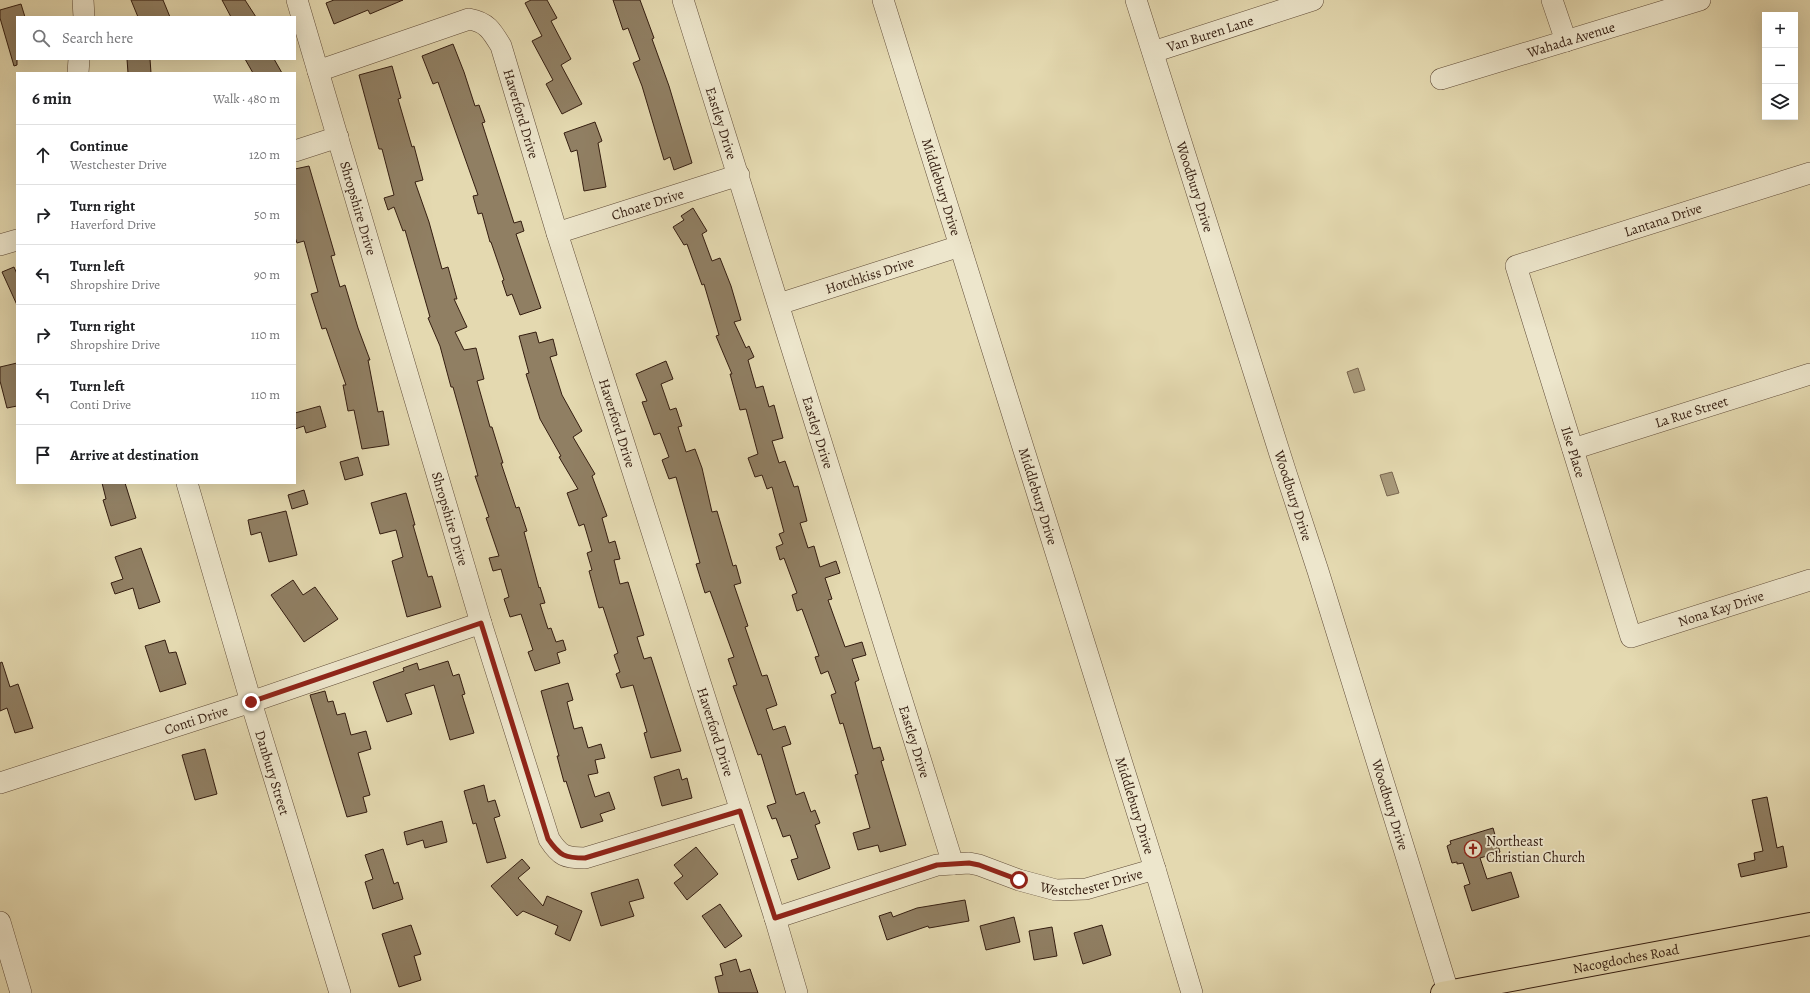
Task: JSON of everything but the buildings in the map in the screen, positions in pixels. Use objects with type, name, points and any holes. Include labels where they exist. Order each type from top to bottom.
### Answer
[{"type":"main road","name":"Nacogdoches Road","points":[[1445,992],[1810,924]]},
{"type":"street","points":[[83,0],[84,16]]},
{"type":"street","name":"Shropshire Drive","points":[[297,0],[481,623],[548,839],[559,854],[571,858],[585,858],[740,811]]},
{"type":"street","name":"Eastley Drive","points":[[683,0],[739,175],[953,864]]},
{"type":"street","name":"Middlebury Drive","points":[[883,0],[1155,869],[1192,993]]},
{"type":"street","name":"Woodbury Drive","points":[[1136,0],[1318,571],[1445,992]]},
{"type":"street","name":"Van Buren Lane","points":[[1152,52],[1313,0]]},
{"type":"street","points":[[1552,0],[1566,41]]},
{"type":"street","name":"Wahada Avenue","points":[[1441,79],[1700,0]]},
{"type":"street","name":"Haverford Drive","points":[[318,71],[469,20],[477,21],[491,29],[501,46],[557,232],[775,918],[797,993]]},
{"type":"street","points":[[78,72],[79,60]]},
{"type":"street","points":[[296,151],[338,137]]},
{"type":"street","name":"Lantana Drive","points":[[1516,266],[1810,173]]},
{"type":"street","name":"Choate Drive","points":[[557,232],[739,175]]},
{"type":"street","points":[[0,245],[16,240]]},
{"type":"street","name":"Hotchkiss Drive","points":[[779,304],[960,246]]},
{"type":"street","name":"Ilse Place","points":[[1516,266],[1631,637]]},
{"type":"street","name":"La Rue Street","points":[[1573,449],[1810,374]]},
{"type":"street","name":"Danbury Street","points":[[187,484],[251,702],[340,993]]},
{"type":"street","name":"Nona Kay Drive","points":[[1631,637],[1810,580]]},
{"type":"street","name":"Conti Drive","points":[[0,783],[251,702],[481,623]]},
{"type":"street","name":"Westchester Drive","points":[[775,918],[937,865],[969,863],[979,865],[1019,880],[1056,890],[1086,889],[1155,869]]},
{"type":"street","points":[[0,922],[21,993]]},
{"type":"shaded area","points":[[1358,368],[1365,390],[1354,393],[1347,372]]},
{"type":"shaded area","points":[[1392,472],[1399,493],[1387,496],[1380,475]]},
{"type":"place","name":"Northeast Christian Church","points":[[1473,849]]},
{"type":"route","points":[[251,702],[481,623],[548,839],[559,854],[571,858],[585,858],[740,811],[775,918],[937,865],[969,863],[979,865],[1019,880]]}]
